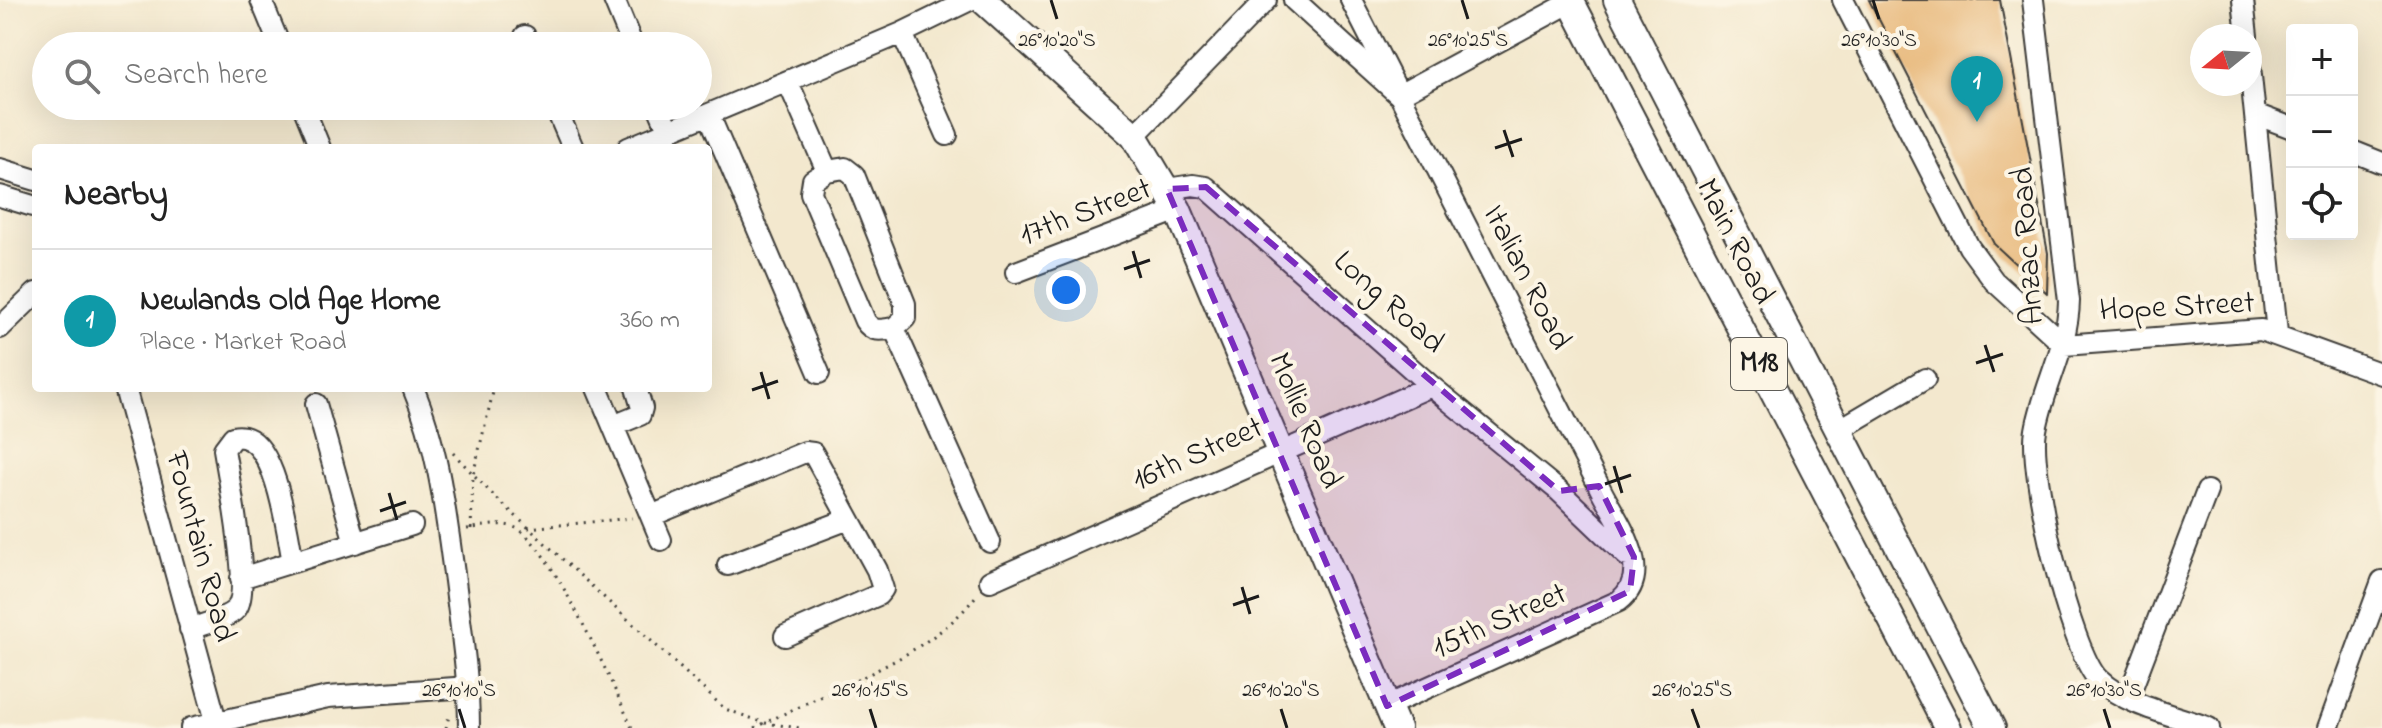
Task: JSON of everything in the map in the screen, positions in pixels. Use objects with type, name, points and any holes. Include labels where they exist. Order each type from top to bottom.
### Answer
[{"type":"main road","points":[[983,0],[1138,140]]},
{"type":"main road","name":"Main Road","points":[[1617,0],[1992,728]]},
{"type":"main road","name":"Main Road","points":[[1572,1],[1948,728]]},
{"type":"main road","name":"Mollie Road","points":[[1138,140],[1173,200],[1392,717]]},
{"type":"street","points":[[261,0],[274,32]]},
{"type":"street","points":[[614,0],[627,32]]},
{"type":"street","points":[[712,114],[902,33],[970,0]]},
{"type":"street","points":[[1138,140],[1266,0]]},
{"type":"street","points":[[1294,0],[1399,95],[1572,1]]},
{"type":"street","name":"Italian Road","points":[[1351,0],[1599,486],[1635,564]]},
{"type":"street","points":[[1843,0],[1969,247],[1994,281],[2064,345]]},
{"type":"street","name":"Anzac Road","points":[[2033,0],[2068,275],[2069,325],[2036,429],[2035,464],[2053,553],[2077,639],[2089,668],[2107,686],[2128,698]]},
{"type":"street","points":[[2243,0],[2246,24]]},
{"type":"street","points":[[902,33],[947,135]]},
{"type":"street","points":[[788,82],[827,171]]},
{"type":"street","points":[[2253,96],[2277,333]]},
{"type":"street","points":[[2255,114],[2286,126]]},
{"type":"street","points":[[309,120],[318,144]]},
{"type":"street","points":[[561,120],[571,144]]},
{"type":"street","points":[[664,120],[669,132]]},
{"type":"street","points":[[639,144],[697,120]]},
{"type":"street","points":[[711,120],[819,373]]},
{"type":"street","points":[[2358,153],[2382,163]]},
{"type":"street","points":[[845,168],[854,175],[905,304],[905,318],[894,328],[878,331],[870,329],[865,321],[811,193],[813,180],[827,171],[845,168]]},
{"type":"street","points":[[0,169],[32,179]]},
{"type":"street","name":"Long Road","points":[[1173,200],[1206,187],[1431,386],[1559,491],[1635,564]]},
{"type":"street","points":[[0,196],[32,206]]},
{"type":"street","name":"17th Street","points":[[1016,272],[1173,200]]},
{"type":"street","points":[[0,328],[32,297]]},
{"type":"street","points":[[894,328],[990,542]]},
{"type":"street","name":"Hope Street","points":[[2064,345],[2245,329],[2277,333],[2382,374]]},
{"type":"street","points":[[1837,431],[1925,379]]},
{"type":"street","name":"16th Street","points":[[990,581],[1431,386]]},
{"type":"street","name":"Fountain Road","points":[[126,392],[216,721]]},
{"type":"street","points":[[414,392],[433,446],[447,531],[469,687],[469,728]]},
{"type":"street","points":[[599,392],[661,540]]},
{"type":"street","points":[[613,426],[640,415],[642,408],[637,392]]},
{"type":"street","points":[[316,404],[355,543]]},
{"type":"street","points":[[190,629],[235,611],[242,592],[224,449],[233,437],[251,440],[267,458],[276,480],[293,562]]},
{"type":"street","points":[[651,516],[812,452],[882,581],[882,591],[785,636]]},
{"type":"street","points":[[1559,491],[1599,486]]},
{"type":"street","points":[[2207,491],[2128,698],[2209,728]]},
{"type":"street","points":[[728,565],[849,519]]},
{"type":"street","points":[[241,578],[412,525],[293,562]]},
{"type":"street","name":"15th Street","points":[[1392,717],[1619,601],[1633,585],[1635,564]]},
{"type":"street","points":[[2328,728],[2382,581]]},
{"type":"street","points":[[191,728],[328,697],[469,687]]},
{"type":"path","points":[[471,529],[473,475],[493,392]]},
{"type":"path","points":[[451,452],[528,528],[725,709],[765,723],[800,728]]},
{"type":"path","points":[[528,528],[651,516]]},
{"type":"path","points":[[447,531],[504,525],[515,527],[535,546],[567,596],[632,728]]},
{"type":"path","points":[[755,728],[922,646],[964,613],[990,581]]},
{"type":"highlighted area","points":[[1206,187],[1559,491],[1599,486],[1634,557],[1630,591],[1387,706],[1167,189]]},
{"type":"building","points":[[1869,0],[2000,0],[2048,253],[2047,293],[1994,244]]},
{"type":"place","name":"Newlands Old Age Home","points":[[1977,122]]}]
